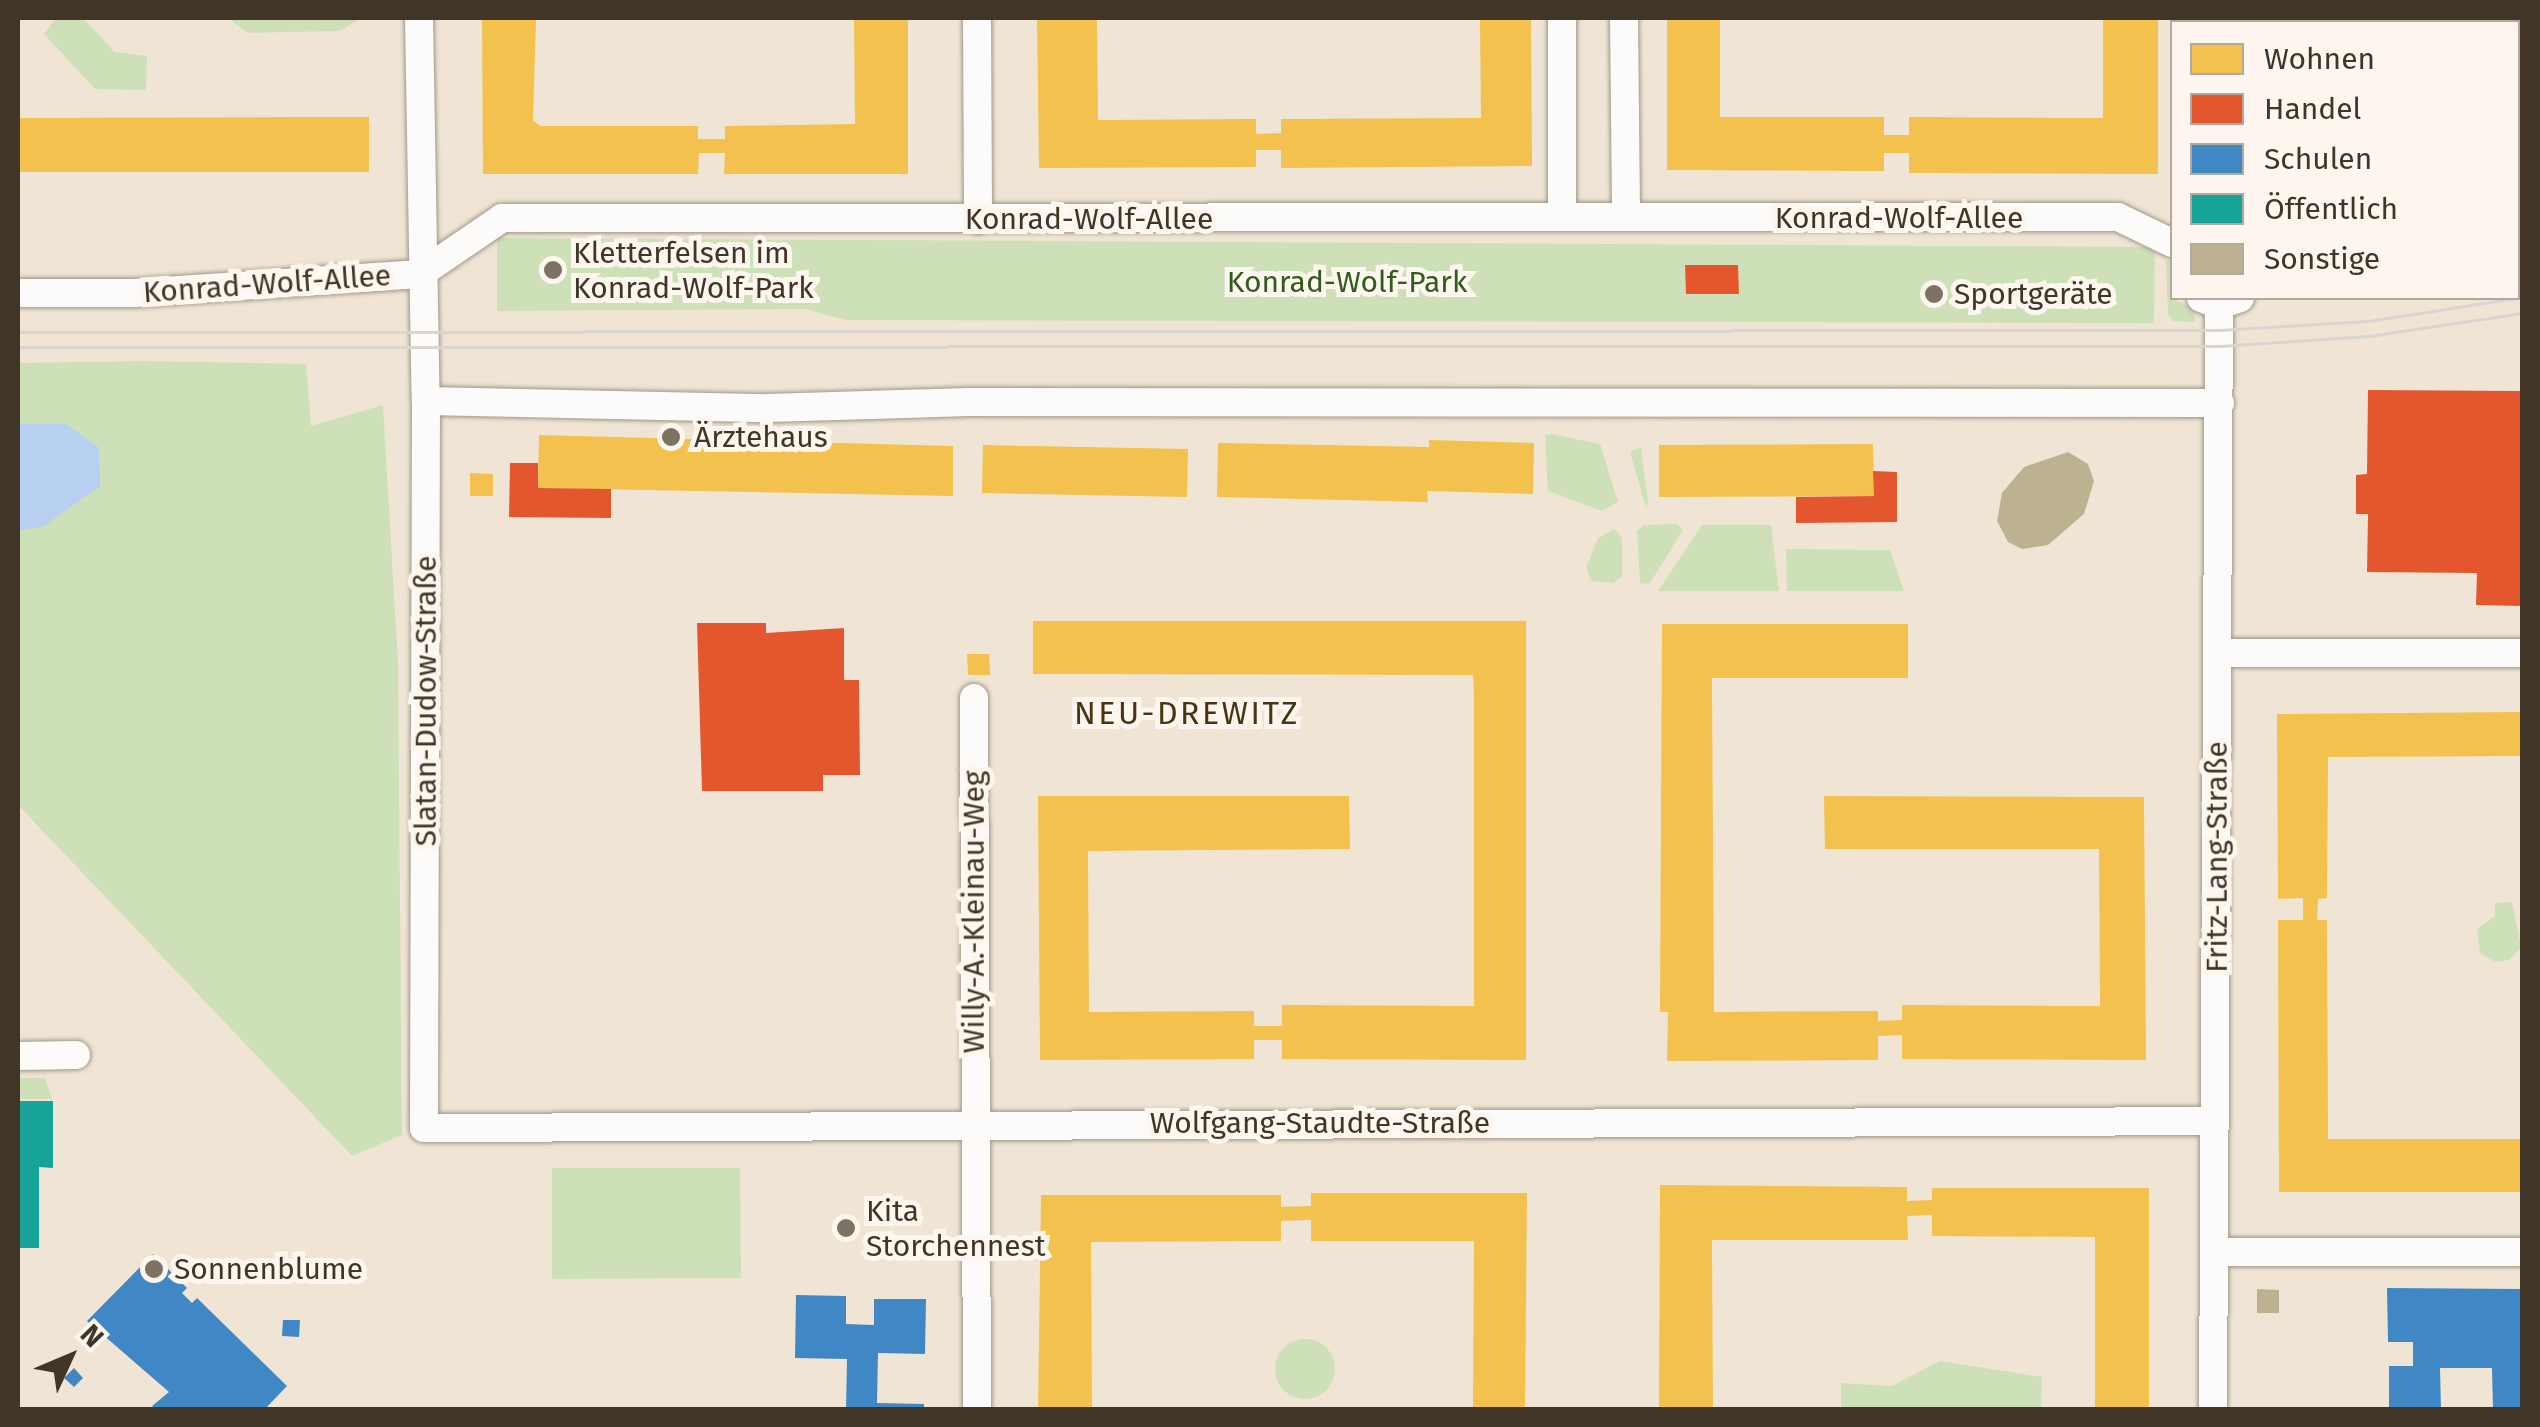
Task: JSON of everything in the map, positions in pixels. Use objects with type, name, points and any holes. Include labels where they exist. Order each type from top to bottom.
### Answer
[{"type":"street","name":"Slatan-Dudow-Straße","points":[[419,18],[420,274],[426,401],[424,1128]]},
{"type":"street","points":[[978,18],[978,220]]},
{"type":"street","points":[[1562,18],[1562,216]]},
{"type":"street","points":[[1624,18],[1626,216]]},
{"type":"street","name":"Konrad-Wolf-Allee","points":[[18,293],[134,293],[420,274],[502,218],[2118,217],[2170,242]]},
{"type":"street","name":"Fritz-Lang-Straße","points":[[2213,1410],[2220,300]]},
{"type":"street","points":[[426,401],[767,408],[1028,401],[2220,403]]},
{"type":"street","points":[[2218,654],[2522,653]]},
{"type":"street","name":"Willy-A.-Kleinau-Weg","points":[[974,698],[977,1410]]},
{"type":"street","points":[[18,1056],[76,1055]]},
{"type":"street","name":"Wolfgang-Staudte-Straße","points":[[424,1128],[2215,1121]]},
{"type":"street","points":[[2214,1252],[2522,1252]]},
{"type":"green space","points":[[56,18],[83,18],[115,52],[147,56],[146,90],[95,89],[44,34]]},
{"type":"green space","points":[[227,18],[362,18],[339,31],[248,33]]},
{"type":"green space","name":"Konrad-Wolf-Park","points":[[497,238],[2155,247],[2154,323],[845,320],[805,309],[497,311]]},
{"type":"green space","points":[[2170,260],[2170,300],[2194,309],[2195,322],[2173,321],[2168,315],[2166,261]]},
{"type":"green space","points":[[18,363],[306,364],[311,426],[383,405],[398,663],[402,1135],[352,1156],[18,805]]},
{"type":"green space","points":[[1545,435],[1600,444],[1618,502],[1602,511],[1548,491]]},
{"type":"green space","points":[[1641,447],[1648,503],[1646,507],[1630,452]]},
{"type":"green space","points":[[1677,524],[1683,530],[1650,583],[1640,584],[1637,531],[1643,525]]},
{"type":"green space","points":[[1702,525],[1771,525],[1779,591],[1658,591]]},
{"type":"green space","points":[[1614,529],[1622,538],[1622,577],[1613,583],[1591,581],[1586,567],[1598,538]]},
{"type":"green space","points":[[1786,549],[1890,550],[1904,591],[1787,591]]},
{"type":"green space","points":[[2512,902],[2521,947],[2509,960],[2495,962],[2480,953],[2477,929],[2495,916],[2495,903]]},
{"type":"green space","points":[[18,1078],[45,1078],[52,1099],[18,1099]]},
{"type":"green space","points":[[552,1168],[740,1168],[741,1278],[552,1279]]},
{"type":"green space","points":[[1305,1339],[1326,1348],[1335,1369],[1326,1390],[1305,1399],[1284,1390],[1275,1369],[1284,1348]]},
{"type":"green space","points":[[1940,1361],[2042,1377],[2041,1409],[1841,1409],[1841,1383],[1892,1386]]},
{"type":"water","points":[[18,424],[66,424],[99,448],[100,486],[44,526],[18,531]]},
{"type":"building: Wohnen","points":[[482,18],[536,18],[533,121],[541,126],[698,126],[698,139],[725,139],[725,126],[855,124],[854,18],[908,18],[908,174],[724,174],[725,153],[699,153],[698,174],[483,174]]},
{"type":"building: Wohnen","points":[[1037,18],[1097,18],[1098,120],[1256,119],[1256,134],[1281,133],[1281,119],[1481,118],[1480,18],[1531,18],[1532,166],[1281,168],[1281,150],[1256,150],[1256,167],[1039,168]]},
{"type":"building: Wohnen","points":[[1667,18],[1720,18],[1720,117],[1884,117],[1884,135],[1909,135],[1909,117],[2103,118],[2103,18],[2158,18],[2158,174],[1909,173],[1909,153],[1884,153],[1884,171],[1667,170]]},
{"type":"building: Wohnen","points":[[2270,18],[2356,18],[2356,20]]},
{"type":"building: Wohnen","points":[[2520,47],[2522,47],[2520,123]]},
{"type":"building: Wohnen","points":[[369,117],[369,172],[18,172],[18,118]]},
{"type":"building: Wohnen","points":[[539,435],[953,446],[953,496],[538,488]]},
{"type":"building: Wohnen","points":[[1429,440],[1534,443],[1533,494],[1427,491],[1428,502],[1217,497],[1218,443],[1429,447]]},
{"type":"building: Wohnen","points":[[1873,444],[1874,496],[1659,497],[1659,445]]},
{"type":"building: Wohnen","points":[[983,445],[1188,449],[1187,497],[982,493]]},
{"type":"building: Wohnen","points":[[470,473],[493,474],[493,496],[470,496]]},
{"type":"building: Wohnen","points":[[1033,621],[1526,621],[1526,1060],[1282,1059],[1282,1040],[1254,1040],[1254,1059],[1040,1060],[1038,796],[1349,796],[1350,849],[1088,851],[1089,1012],[1254,1011],[1254,1026],[1282,1026],[1282,1005],[1474,1006],[1474,695],[1473,675],[1033,674]]},
{"type":"building: Wohnen","points":[[1662,624],[1908,624],[1908,678],[1712,678],[1714,1012],[1878,1011],[1878,1021],[1902,1020],[1902,1005],[2100,1006],[2099,849],[1825,849],[1824,796],[2144,797],[2146,1060],[1902,1059],[1902,1035],[1878,1036],[1878,1060],[1667,1061],[1668,1012],[1660,1012]]},
{"type":"building: Wohnen","points":[[967,654],[989,654],[990,675],[968,675]]},
{"type":"building: Wohnen","points":[[2522,712],[2522,756],[2328,757],[2327,898],[2318,899],[2317,920],[2327,920],[2328,1139],[2522,1139],[2522,1192],[2279,1192],[2278,920],[2303,920],[2303,898],[2278,899],[2277,714]]},
{"type":"building: Wohnen","points":[[1660,1185],[1907,1187],[1907,1201],[1932,1200],[1932,1188],[2149,1188],[2149,1410],[2095,1410],[2095,1237],[1932,1236],[1932,1215],[1907,1216],[1908,1240],[1712,1240],[1713,1410],[1659,1410]]},
{"type":"building: Wohnen","points":[[1311,1193],[1527,1193],[1525,1410],[1473,1410],[1474,1241],[1311,1241],[1311,1220],[1281,1221],[1281,1241],[1091,1242],[1092,1410],[1038,1410],[1041,1195],[1281,1195],[1281,1207],[1311,1206]]},
{"type":"building: Handel","points":[[1685,265],[1738,265],[1739,294],[1686,294]]},
{"type":"building: Handel","points":[[2368,390],[2522,391],[2522,606],[2476,605],[2477,573],[2367,572],[2368,514],[2356,514],[2356,475],[2367,474]]},
{"type":"building: Handel","points":[[510,463],[538,463],[538,488],[611,489],[611,518],[509,517]]},
{"type":"building: Handel","points":[[1873,471],[1897,472],[1897,522],[1796,523],[1796,497],[1874,496]]},
{"type":"building: Handel","points":[[697,623],[766,623],[766,633],[844,628],[844,680],[859,680],[860,775],[823,775],[823,791],[702,791]]},
{"type":"building: Schulen","points":[[153,1254],[187,1288],[182,1293],[192,1303],[197,1298],[287,1386],[264,1410],[156,1410],[152,1406],[169,1392],[87,1321]]},
{"type":"building: Schulen","points":[[2387,1288],[2522,1289],[2522,1410],[2493,1410],[2492,1368],[2440,1368],[2441,1410],[2389,1410],[2389,1366],[2413,1366],[2413,1342],[2388,1342]]},
{"type":"building: Schulen","points":[[796,1295],[846,1296],[846,1324],[874,1325],[874,1299],[926,1299],[925,1354],[878,1353],[877,1403],[924,1404],[924,1410],[846,1410],[847,1359],[795,1358]]},
{"type":"building: Schulen","points":[[283,1320],[300,1320],[299,1337],[282,1336]]},
{"type":"building: Schulen","points":[[74,1368],[83,1378],[74,1387],[64,1378]]},
{"type":"building: Öffentlich","points":[[18,1101],[53,1101],[53,1168],[39,1167],[39,1248],[18,1248]]},
{"type":"building: Sonstige","points":[[2068,452],[2088,464],[2094,481],[2084,514],[2048,545],[2022,549],[2008,542],[1997,521],[2002,493],[2024,467]]},
{"type":"building: Sonstige","points":[[2257,1289],[2279,1290],[2279,1313],[2257,1313]]},
{"type":"tram line","points":[[18,332],[2220,330],[2369,321],[2503,300]]},
{"type":"tram line","points":[[18,347],[2220,346],[2369,336],[2522,313]]},
{"type":"place","name":"Kletterfelsen im Konrad-Wolf-Park","points":[[553,270]]},
{"type":"place","name":"Sportgeräte","points":[[1934,294]]},
{"type":"place","name":"Ärztehaus","points":[[671,437]]},
{"type":"place","name":"Kita Storchennest","points":[[846,1228]]},
{"type":"place","name":"Sonnenblume","points":[[154,1269]]},
{"type":"district","name":"NEU-DREWITZ","points":[[1187,713]]}]
